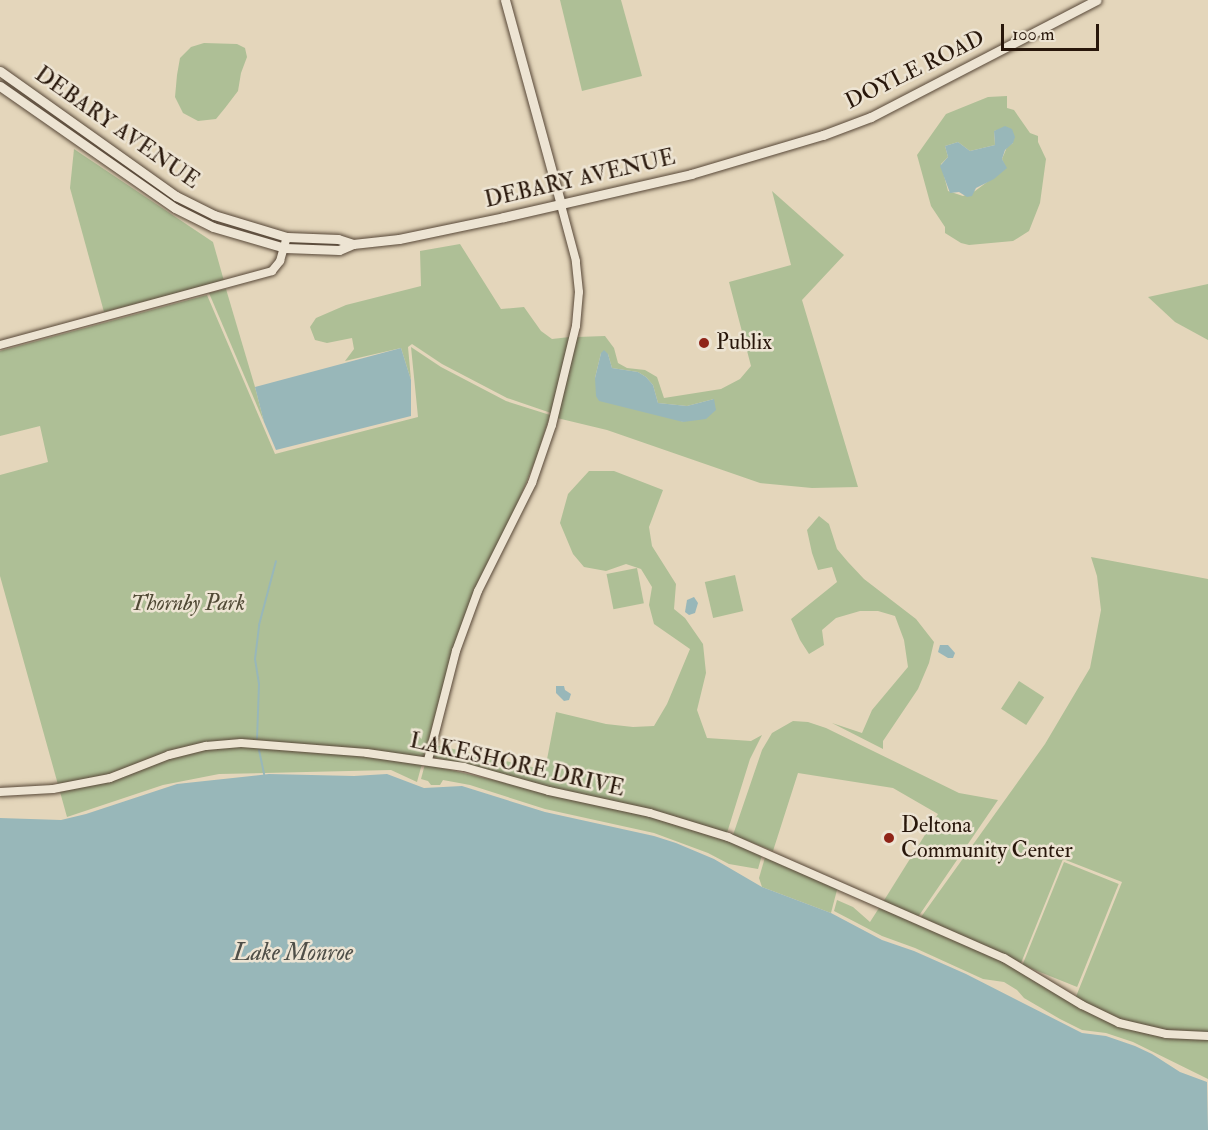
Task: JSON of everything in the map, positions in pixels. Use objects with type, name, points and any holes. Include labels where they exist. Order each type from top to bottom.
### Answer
[{"type":"main road","points":[[505,0],[561,205]]},
{"type":"main road","name":"DOYLE ROAD","points":[[744,159],[823,135],[871,117],[1097,0]]},
{"type":"main road","name":"DEBARY AVENUE","points":[[0,71],[176,196],[214,215],[287,237],[338,239],[353,244]]},
{"type":"main road","name":"DEBARY AVENUE","points":[[0,86],[175,208],[213,227],[285,248],[339,250],[353,244],[399,238],[561,205],[744,159]]},
{"type":"street","points":[[428,760],[460,641],[478,591],[532,483],[552,425],[576,326],[579,292],[576,261],[561,205]]},
{"type":"street","points":[[0,345],[272,271],[280,261],[287,237]]},
{"type":"street","name":"LAKESHORE DRIVE","points":[[0,792],[54,789],[110,778],[169,755],[206,746],[241,743],[428,760],[650,813],[728,837],[1004,958],[1082,1005],[1119,1023],[1166,1034],[1208,1036]]},
{"type":"green space","points":[[560,0],[621,0],[642,76],[582,91]]},
{"type":"green space","points":[[204,43],[237,44],[245,48],[247,57],[238,91],[225,108],[216,119],[198,121],[183,113],[175,97],[180,58],[191,47]]},
{"type":"green space","points":[[1007,96],[1007,108],[1014,110],[1030,133],[1038,136],[1038,142],[1046,159],[1040,203],[1029,231],[1013,241],[969,245],[945,233],[945,227],[931,206],[917,155],[946,114],[988,97]],"holes":[[[1001,129],[1013,143],[1007,147],[1002,159],[1006,168],[975,191],[963,196],[948,191],[941,164],[948,157],[945,146],[958,142],[970,151],[995,145],[994,131]]]},
{"type":"green space","points":[[74,149],[213,242],[224,281],[104,312],[70,188]]},
{"type":"green space","points":[[772,191],[844,255],[802,300],[858,487],[812,488],[760,483],[607,430],[557,418],[577,337],[605,336],[614,348],[618,363],[627,368],[645,370],[657,377],[664,398],[721,389],[740,379],[751,366],[729,282],[791,265]],"holes":[[[601,353],[608,354],[612,368],[638,372],[646,377],[653,385],[658,403],[687,406],[714,399],[683,422],[595,378]]]},
{"type":"green space","points":[[460,244],[501,309],[524,307],[541,331],[552,339],[570,337],[551,413],[507,398],[442,364],[412,344],[408,347],[411,380],[401,348],[345,361],[354,349],[352,338],[327,343],[315,340],[310,327],[316,318],[346,305],[421,286],[420,251]]},
{"type":"green space","points":[[1208,284],[1208,340],[1175,322],[1148,297]]},
{"type":"green space","points":[[226,289],[255,387],[264,422],[209,293]]},
{"type":"green space","name":"Thornby Park","points":[[207,295],[275,454],[418,417],[411,347],[441,367],[506,401],[550,415],[537,456],[442,690],[417,782],[391,770],[219,774],[163,785],[67,817],[0,576],[0,475],[48,462],[40,426],[0,436],[0,351]]},
{"type":"green space","points":[[589,471],[614,471],[663,490],[649,527],[652,546],[676,584],[674,609],[685,618],[703,644],[706,673],[697,710],[707,738],[751,741],[762,735],[750,759],[727,833],[433,757],[436,745],[545,770],[556,712],[606,724],[633,727],[654,726],[667,704],[690,649],[654,624],[649,605],[652,587],[641,569],[626,564],[606,571],[584,567],[573,554],[560,523],[568,494]]},
{"type":"green space","points":[[819,516],[829,524],[837,549],[848,562],[864,579],[916,619],[934,642],[929,663],[918,689],[883,741],[883,749],[832,723],[862,733],[872,710],[908,667],[904,640],[895,616],[878,611],[860,611],[836,618],[822,630],[824,645],[809,654],[791,619],[837,582],[832,567],[818,570],[812,553],[807,530]]},
{"type":"green space","points":[[1091,557],[1208,579],[1208,1034],[1189,1034],[1129,1023],[1075,999],[1122,882],[1063,859],[1021,963],[921,917],[1045,744],[1090,668],[1101,610],[1097,576]]},
{"type":"green space","points":[[637,568],[644,603],[613,609],[607,574]]},
{"type":"green space","points":[[735,575],[743,611],[713,618],[705,582]]},
{"type":"green space","points":[[1019,681],[1044,697],[1026,725],[1001,709]]},
{"type":"green space","points":[[793,721],[808,722],[826,728],[959,793],[998,800],[918,917],[883,902],[938,814],[893,788],[798,773],[773,851],[733,835],[762,750],[772,733]]},
{"type":"green space","points":[[425,764],[650,817],[727,841],[762,855],[758,869],[729,864],[708,853],[654,833],[545,809],[470,785],[443,780],[440,785],[431,785],[428,781],[421,779]]},
{"type":"green space","points":[[766,854],[838,886],[831,913],[762,887],[759,878]]},
{"type":"green space","points":[[1064,862],[1119,884],[1077,987],[1022,965]]},
{"type":"green space","points":[[837,900],[853,907],[870,922],[879,908],[942,933],[1003,962],[1080,1008],[1119,1026],[1165,1038],[1208,1039],[1208,1079],[1133,1042],[1106,1033],[1082,1030],[1024,998],[1017,990],[1004,982],[983,979],[915,948],[882,936],[834,911]]},
{"type":"water","points":[[1005,126],[1012,129],[1015,137],[1013,143],[1005,150],[1002,159],[1007,168],[994,179],[976,188],[972,196],[967,197],[959,192],[950,193],[940,166],[948,157],[945,146],[958,142],[970,151],[995,145],[994,131]]},
{"type":"water","points":[[401,348],[411,380],[411,416],[276,450],[264,422],[255,387]]},
{"type":"water","points":[[604,350],[608,354],[612,368],[638,372],[646,377],[653,385],[658,403],[687,406],[714,399],[716,410],[706,419],[683,422],[599,401],[596,396],[595,378],[601,353]]},
{"type":"water","points":[[694,597],[698,603],[695,613],[689,615],[685,612],[687,600]]},
{"type":"water","points":[[940,645],[948,645],[955,653],[953,658],[948,658],[938,652]]},
{"type":"water","points":[[556,686],[564,686],[565,690],[571,694],[569,700],[564,701],[556,693]]},
{"type":"water","name":"Lake Monroe","points":[[269,774],[354,776],[387,774],[424,788],[462,786],[545,812],[676,843],[714,859],[762,887],[831,913],[882,940],[914,951],[966,974],[1082,1033],[1106,1036],[1135,1046],[1180,1072],[1207,1082],[1208,1130],[0,1130],[0,818],[61,820],[177,784]]},
{"type":"waterway","points":[[257,739],[259,684],[255,659],[259,625],[276,561]]},
{"type":"waterway","points":[[259,750],[264,774]]},
{"type":"place","name":"Publix","points":[[704,343]]},
{"type":"place","name":"Deltona Community Center","points":[[889,838]]}]
